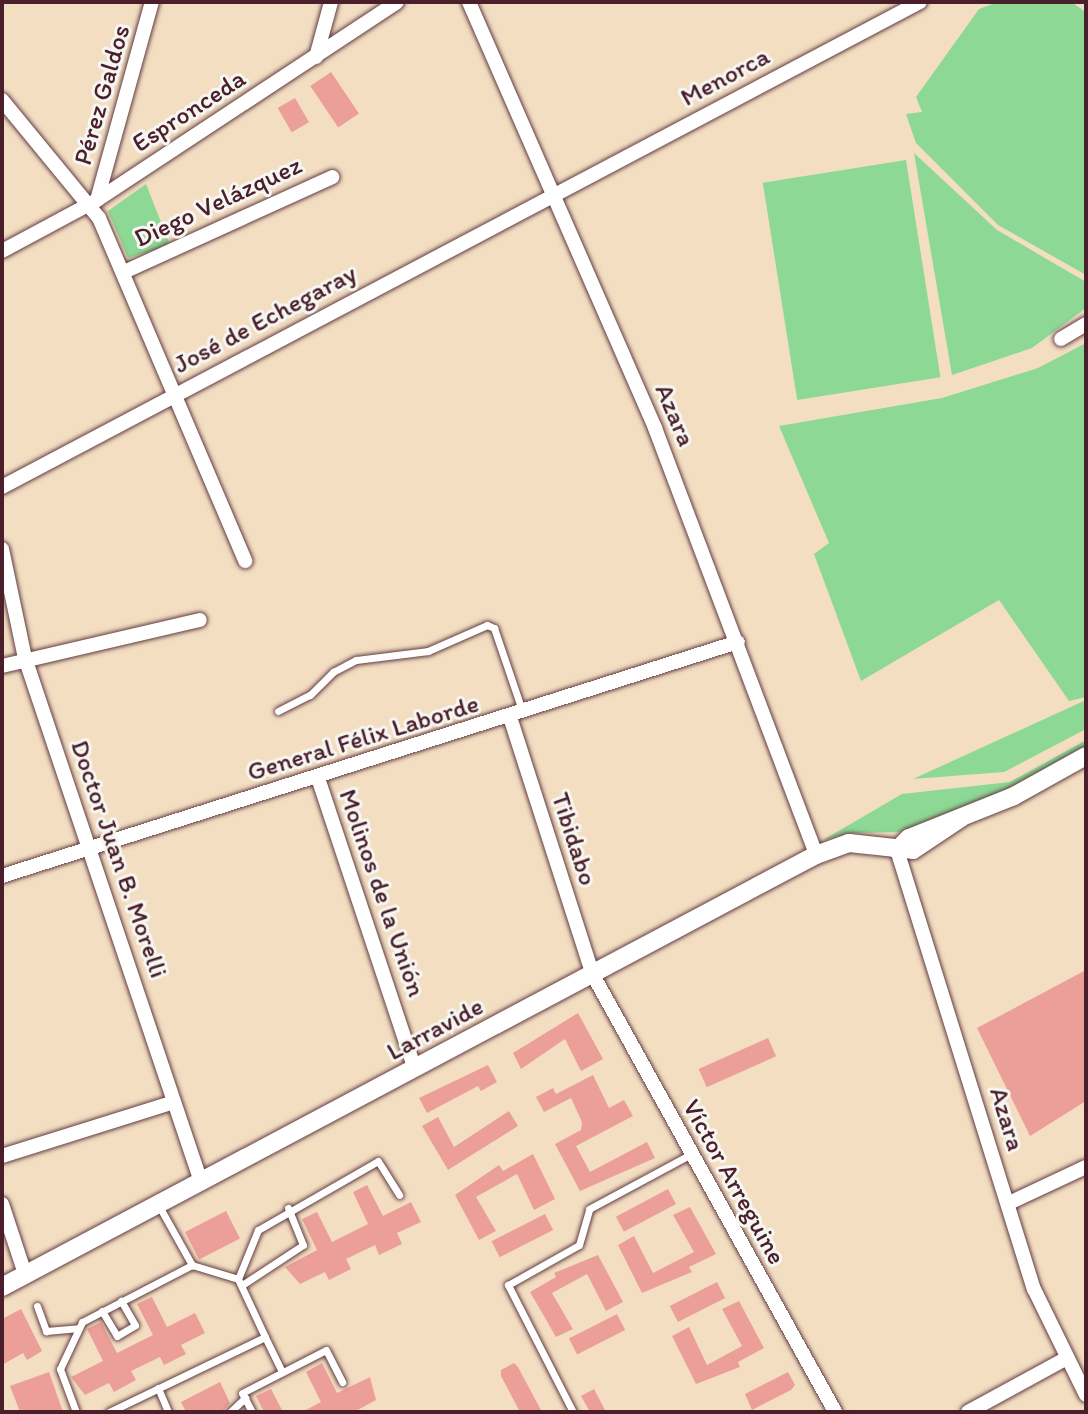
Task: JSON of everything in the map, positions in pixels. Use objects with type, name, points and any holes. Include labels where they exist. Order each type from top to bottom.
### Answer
[{"type":"street","name":"Pérez Galdos","points":[[93,202],[152,2]]},
{"type":"street","points":[[316,57],[331,2]]},
{"type":"street","name":"Espronceda","points":[[2,251],[93,202],[397,2]]},
{"type":"street","name":"Azara","points":[[469,2],[655,428],[816,855]]},
{"type":"street","name":"Menorca","points":[[552,193],[920,2]]},
{"type":"street","points":[[2,100],[93,202],[177,393],[245,561]]},
{"type":"street","name":"Diego Velázquez","points":[[124,272],[332,177]]},
{"type":"street","name":"José de Echegaray","points":[[2,487],[552,193]]},
{"type":"street","points":[[1061,339],[1086,324]]},
{"type":"street","name":"Doctor Juan B. Morelli","points":[[2,549],[25,658],[93,847],[201,1182]]},
{"type":"street","points":[[2,666],[25,658],[200,620]]},
{"type":"street","name":"General Félix Laborde","points":[[2,876],[517,715],[738,642]]},
{"type":"street","name":"Tibidabo","points":[[517,715],[593,975]]},
{"type":"street","name":"Larravide","points":[[2,1287],[816,855],[849,843],[897,850],[925,845],[961,818],[1086,756]]},
{"type":"street","name":"Molinos de la Unión","points":[[318,778],[415,1069]]},
{"type":"street","name":"Azara","points":[[897,850],[1039,1303],[1086,1395]]},
{"type":"street","name":"Víctor Arreguine","points":[[593,975],[835,1412]]},
{"type":"street","points":[[2,1156],[174,1102]]},
{"type":"street","points":[[1009,1203],[1086,1167]]},
{"type":"street","points":[[2,1204],[25,1274]]},
{"type":"street","points":[[968,1412],[1067,1358]]},
{"type":"lane","name":"Tibidabo","points":[[278,711],[310,695],[333,672],[356,660],[428,651],[487,625],[494,628],[517,715]]},
{"type":"lane","points":[[573,1412],[508,1292],[510,1282],[579,1245],[589,1209],[691,1154]]},
{"type":"lane","points":[[282,1372],[240,1282],[258,1230],[288,1208],[378,1161],[399,1195]]},
{"type":"lane","points":[[159,1206],[192,1265],[240,1282],[303,1245],[288,1208]]},
{"type":"lane","points":[[37,1306],[51,1334],[79,1328],[102,1311],[192,1265]]},
{"type":"lane","points":[[102,1311],[117,1336],[135,1325],[121,1301]]},
{"type":"lane","points":[[76,1412],[60,1369],[79,1328]]},
{"type":"lane","points":[[109,1412],[265,1337]]},
{"type":"lane","points":[[252,1412],[242,1393],[326,1350],[342,1382]]},
{"type":"lane","points":[[158,1388],[168,1412]]},
{"type":"lane","points":[[230,1412],[245,1398]]},
{"type":"green space","points":[[998,2],[1071,2],[1086,12],[1086,275],[998,225],[916,143],[906,114],[922,112],[916,97],[979,9]]},
{"type":"green space","points":[[914,153],[997,230],[1086,282],[1086,308],[1032,348],[952,375]]},
{"type":"green space","points":[[906,160],[940,377],[797,400],[763,183]]},
{"type":"green space","points":[[146,184],[170,245],[128,258],[108,211]]},
{"type":"green space","points":[[1086,343],[1086,697],[1069,701],[999,600],[861,681],[814,554],[829,543],[779,426],[942,398],[1038,368]]},
{"type":"green space","points":[[1086,700],[1086,729],[1004,772],[913,779]]},
{"type":"green space","points":[[1086,740],[1086,748],[1015,786],[906,832],[850,833],[823,840],[902,794],[1010,782]]},
{"type":"building","points":[[331,72],[359,113],[338,127],[310,86]]},
{"type":"building","points":[[295,98],[309,122],[292,132],[278,108]]},
{"type":"building","points":[[1086,970],[1086,1101],[1030,1136],[977,1028]]},
{"type":"building","points":[[578,1013],[603,1059],[581,1071],[565,1039],[521,1069],[513,1053]]},
{"type":"building","points":[[768,1038],[776,1056],[707,1087],[699,1069]]},
{"type":"building","points":[[488,1065],[497,1082],[481,1091],[478,1086],[427,1113],[419,1098]]},
{"type":"building","points":[[593,1075],[609,1108],[624,1100],[633,1116],[576,1146],[590,1172],[647,1142],[655,1158],[580,1191],[555,1144],[581,1130],[582,1122],[571,1098],[544,1112],[536,1097],[553,1088],[556,1094]]},
{"type":"building","points":[[509,1111],[518,1126],[448,1170],[422,1126],[438,1117],[454,1147]]},
{"type":"building","points":[[533,1154],[555,1199],[534,1210],[517,1174],[476,1197],[496,1231],[479,1240],[455,1195],[499,1165],[503,1171]]},
{"type":"building","points":[[367,1185],[383,1216],[411,1202],[421,1222],[397,1233],[402,1244],[379,1255],[375,1245],[346,1259],[351,1269],[329,1280],[325,1272],[300,1284],[285,1267],[317,1250],[302,1219],[317,1212],[332,1242],[368,1224],[353,1192]]},
{"type":"building","points":[[668,1189],[676,1204],[624,1232],[616,1217]]},
{"type":"building","points":[[690,1207],[716,1254],[689,1267],[692,1272],[642,1293],[618,1245],[634,1236],[653,1273],[694,1252],[673,1215]]},
{"type":"building","points":[[226,1211],[240,1239],[199,1260],[185,1232]]},
{"type":"building","points":[[545,1214],[553,1230],[500,1257],[492,1241]]},
{"type":"building","points":[[598,1255],[623,1302],[606,1311],[587,1274],[552,1293],[573,1329],[556,1337],[530,1292],[556,1277],[554,1273]]},
{"type":"building","points":[[717,1282],[725,1298],[678,1322],[670,1306]]},
{"type":"building","points":[[152,1297],[167,1327],[195,1313],[205,1333],[181,1345],[186,1354],[164,1365],[160,1357],[131,1371],[136,1380],[114,1392],[109,1383],[85,1395],[71,1377],[103,1361],[87,1329],[101,1322],[117,1353],[153,1335],[137,1304]]},
{"type":"building","points":[[739,1301],[764,1348],[738,1362],[740,1367],[696,1384],[672,1336],[689,1327],[707,1365],[742,1346],[722,1309]]},
{"type":"building","points":[[21,1309],[42,1351],[27,1360],[23,1353],[2,1365],[2,1319]]},
{"type":"building","points":[[617,1314],[625,1330],[577,1355],[569,1339]]},
{"type":"building","points":[[322,1363],[337,1393],[370,1377],[376,1400],[354,1412],[302,1412],[321,1402],[306,1372]]},
{"type":"building","points":[[514,1363],[542,1412],[520,1412],[501,1376],[501,1370]]},
{"type":"building","points":[[49,1372],[63,1412],[20,1412],[10,1386]]},
{"type":"building","points":[[788,1372],[795,1385],[791,1390],[752,1410],[745,1394]]},
{"type":"building","points":[[220,1382],[230,1403],[224,1410],[186,1412],[181,1402]]},
{"type":"building","points":[[271,1389],[283,1412],[264,1412],[256,1396]]},
{"type":"building","points":[[594,1389],[606,1412],[590,1412],[581,1396]]}]
